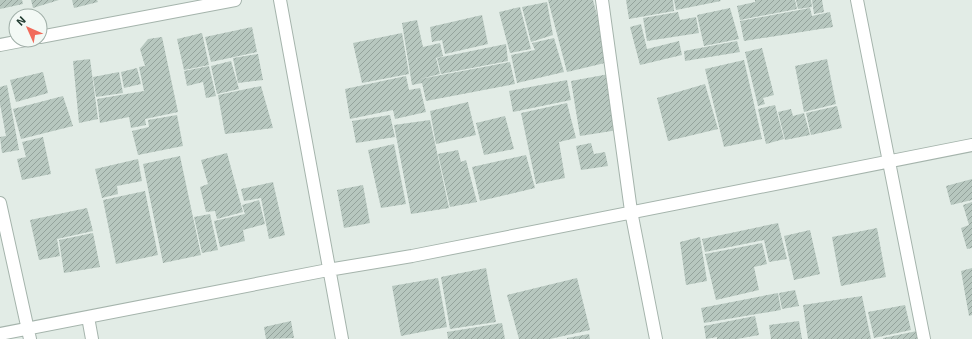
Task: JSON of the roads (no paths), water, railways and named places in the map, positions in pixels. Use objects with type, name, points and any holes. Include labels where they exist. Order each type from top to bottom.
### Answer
[{"type":"street","points":[[48,35],[234,0]]},
{"type":"street","points":[[280,0],[328,270],[342,339]]},
{"type":"street","points":[[602,0],[631,211],[656,339]]},
{"type":"street","points":[[857,0],[924,339]]},
{"type":"street","points":[[0,334],[29,334],[88,317],[328,270],[412,256],[631,211],[890,162],[972,144]]},
{"type":"street","points":[[0,203],[29,334]]},
{"type":"street","points":[[88,317],[92,339]]}]
